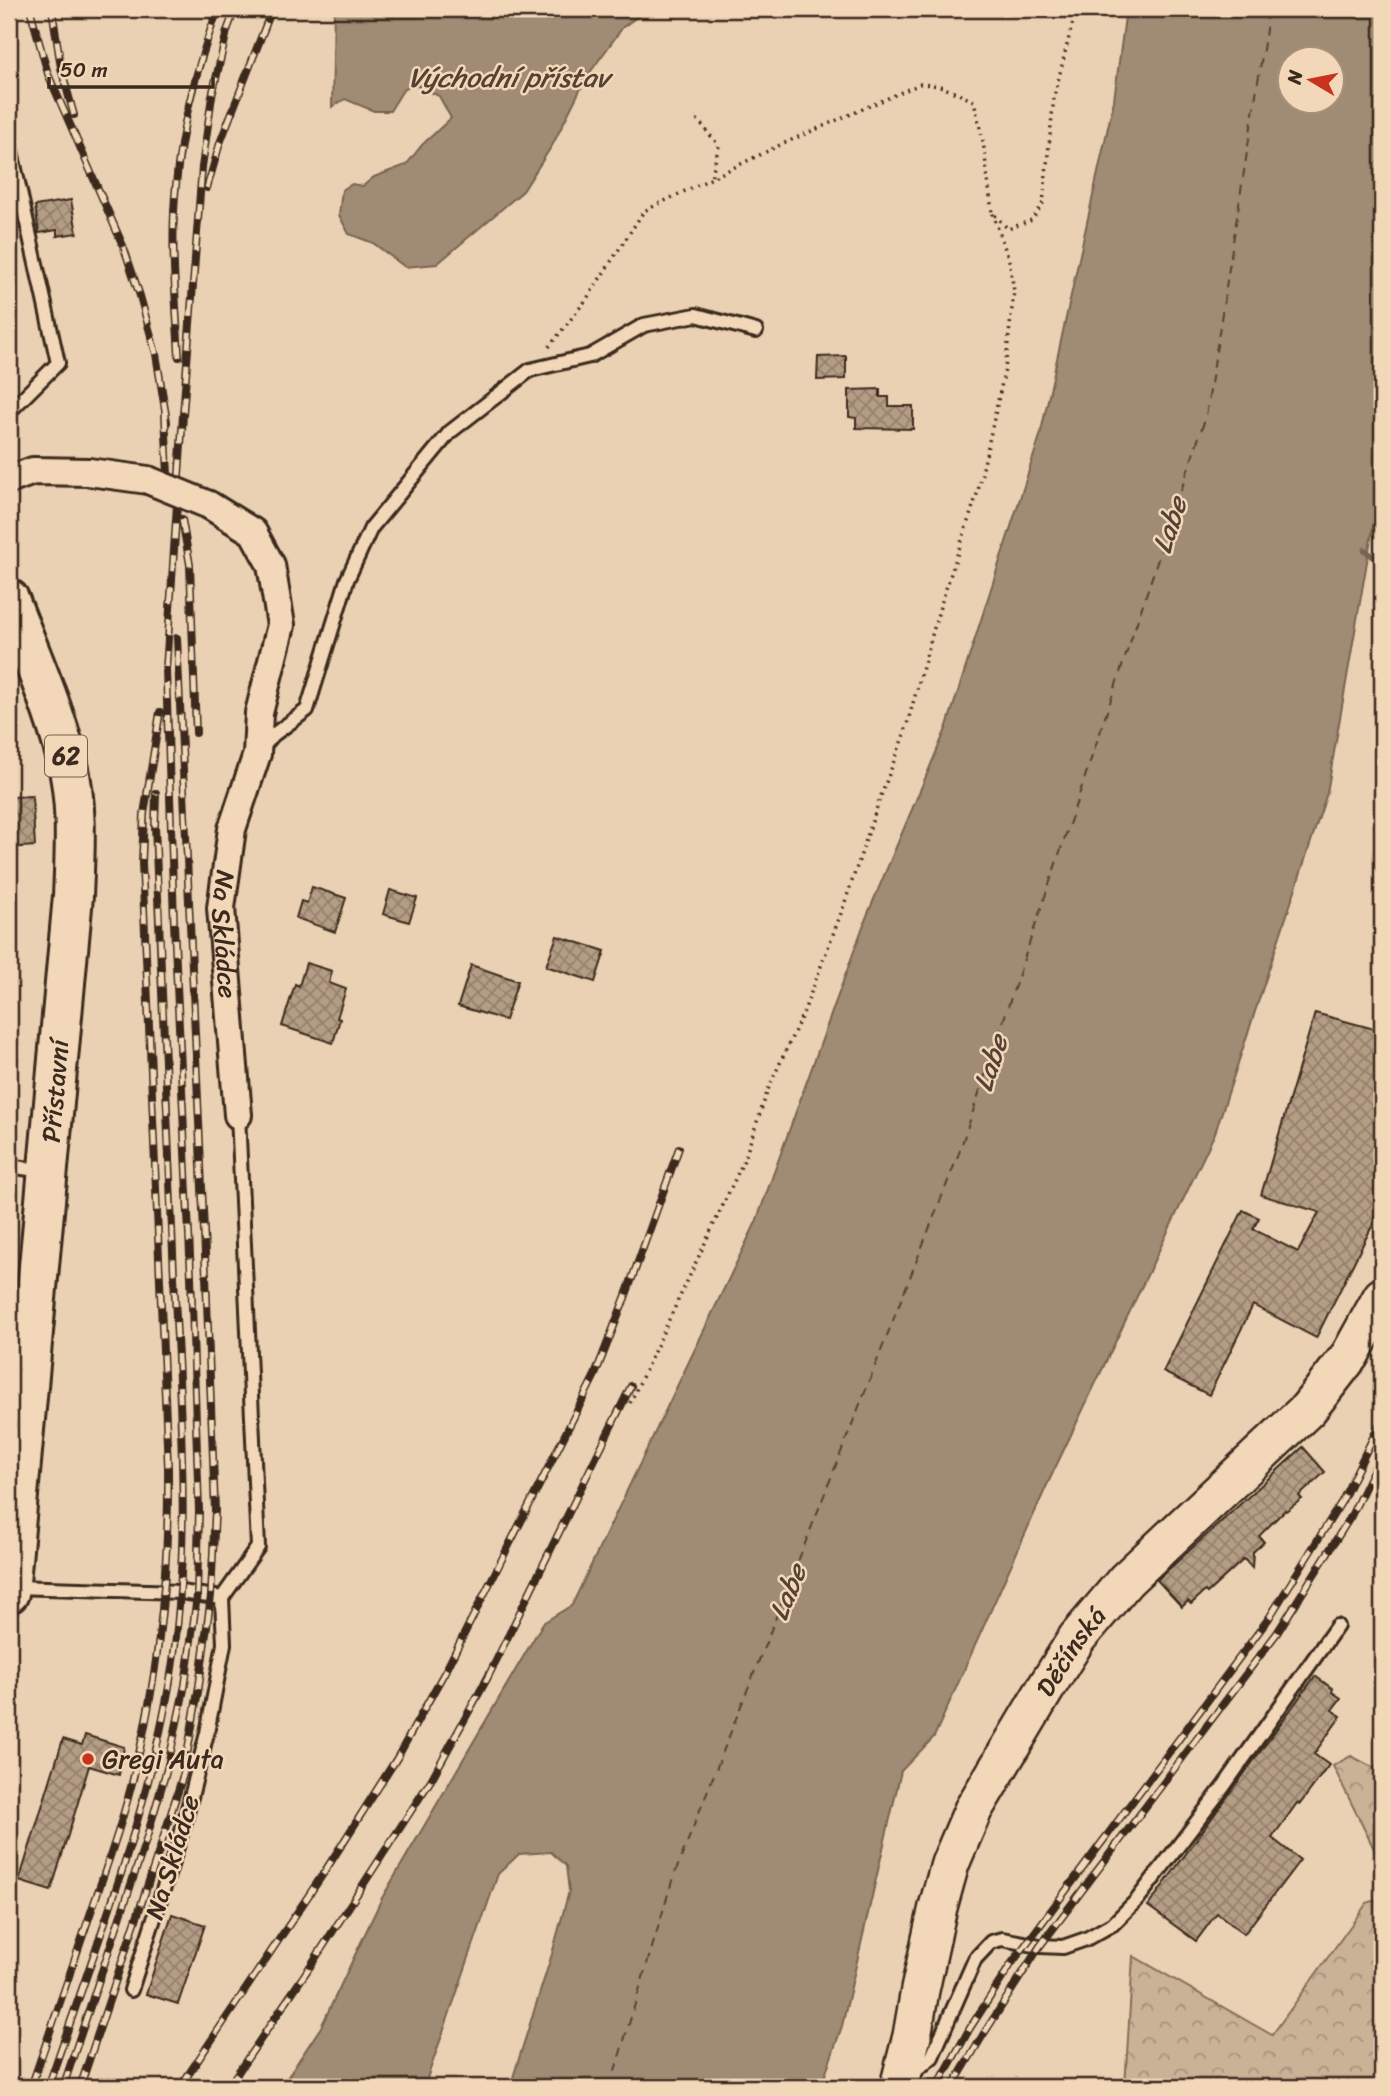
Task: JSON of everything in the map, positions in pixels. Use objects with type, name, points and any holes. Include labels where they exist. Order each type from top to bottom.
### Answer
[{"type":"main road","name":"Přístavní","points":[[9,599],[67,758],[74,804],[75,849],[73,896],[9,1593]]},
{"type":"main road","name":"Děčínská","points":[[900,2086],[938,1907],[950,1864],[974,1811],[1032,1711],[1077,1639],[1126,1580],[1308,1409],[1350,1355],[1382,1297]]},
{"type":"street","name":"Na Skládce","points":[[9,480],[33,471],[89,472],[148,480],[209,505],[253,531],[271,565],[281,625],[259,713],[257,754],[232,829],[221,908],[238,1115]]},
{"type":"lane","points":[[9,142],[14,187],[58,363],[9,412]]},
{"type":"lane","points":[[257,754],[273,735],[307,710],[347,580],[371,528],[450,432],[530,370],[590,356],[644,324],[696,315],[757,331]]},
{"type":"lane","name":"Na Skládce","points":[[131,1990],[184,1825],[206,1733],[224,1644],[222,1598],[258,1547],[238,1115]]},
{"type":"lane","points":[[9,1166],[47,1172]]},
{"type":"lane","points":[[9,1587],[181,1592],[222,1598]]},
{"type":"lane","points":[[900,2086],[932,2056],[975,1959],[991,1942],[1002,1939],[1063,1947],[1086,1939],[1114,1924],[1137,1900],[1224,1786],[1337,1626]]},
{"type":"path","points":[[992,212],[1008,229],[1032,220],[1043,203],[1054,97],[1076,9]]},
{"type":"path","points":[[530,370],[586,300],[644,211],[780,145],[920,84],[940,86],[974,101],[983,141],[992,212],[1009,260],[1014,290],[1005,369],[978,491],[939,610],[905,732],[804,1012],[769,1087],[744,1160],[630,1403]]},
{"type":"path","points":[[697,119],[719,146],[711,178]]},
{"type":"green space","points":[[1382,1727],[1382,1865],[1333,1766],[1351,1756],[1376,1769]]},
{"type":"green space","points":[[1382,1898],[1382,2087],[1125,2087],[1133,1956],[1272,2035],[1367,1903]]},
{"type":"water","name":"Východní přístav","points":[[334,9],[648,9],[623,27],[586,78],[553,144],[523,191],[437,264],[405,267],[373,243],[349,234],[339,215],[342,190],[352,184],[363,186],[374,177],[406,165],[422,145],[451,118],[439,96],[413,84],[403,90],[390,111],[374,111],[345,99],[332,107]]},
{"type":"water","name":"Labe","points":[[1126,9],[1382,9],[1382,475],[1327,793],[1215,1133],[1047,1485],[934,1737],[901,1771],[842,2026],[821,2087],[510,2087],[569,1891],[566,1866],[551,1852],[519,1854],[498,1874],[424,2087],[281,2087],[321,2027],[382,1898],[543,1623],[572,1605],[756,1222],[866,918],[946,729],[1040,436],[1114,100]]},
{"type":"building","points":[[71,200],[77,233],[57,236],[57,230],[39,233],[35,206]]},
{"type":"building","points":[[846,356],[846,379],[817,380],[818,357]]},
{"type":"building","points":[[880,389],[880,397],[889,397],[889,406],[913,406],[913,429],[856,428],[856,418],[849,417],[849,390]]},
{"type":"building","points":[[32,796],[35,846],[9,848],[9,797]]},
{"type":"building","points":[[312,887],[346,898],[335,932],[296,918],[301,901],[307,903]]},
{"type":"building","points":[[390,890],[417,898],[409,922],[383,914]]},
{"type":"building","points":[[557,936],[605,951],[595,982],[546,966]]},
{"type":"building","points":[[306,963],[332,971],[329,983],[346,989],[333,1043],[282,1026],[295,984],[299,986]]},
{"type":"building","points":[[471,965],[518,981],[505,1020],[458,1006]]},
{"type":"building","points":[[1315,1013],[1382,1031],[1382,1197],[1372,1226],[1316,1338],[1253,1305],[1209,1395],[1163,1372],[1243,1210],[1259,1218],[1253,1229],[1298,1252],[1319,1212],[1261,1195]]},
{"type":"building","points":[[1303,1447],[1325,1472],[1299,1496],[1302,1499],[1285,1510],[1259,1536],[1264,1542],[1253,1552],[1252,1568],[1244,1559],[1207,1593],[1205,1591],[1191,1604],[1188,1601],[1182,1607],[1157,1580]]},
{"type":"building","points":[[1315,1676],[1341,1698],[1332,1710],[1341,1716],[1314,1754],[1329,1765],[1272,1838],[1300,1860],[1244,1934],[1217,1913],[1196,1941],[1148,1906]]},
{"type":"building","points":[[85,1735],[124,1747],[119,1775],[89,1766],[51,1891],[19,1881],[63,1739],[82,1745]]},
{"type":"building","points":[[172,1914],[205,1925],[178,2004],[146,1994]]},
{"type":"waterway","points":[[1365,550],[1382,564]]},
{"type":"ferry route","points":[[610,2087],[672,1881],[959,1153],[1206,416],[1266,30],[1267,9]]},
{"type":"railway","points":[[30,9],[48,74],[124,248],[140,296],[156,354],[167,422]]},
{"type":"railway","points":[[52,9],[61,68],[74,115]]},
{"type":"railway","points":[[179,357],[174,249],[178,163],[191,96],[218,9]]},
{"type":"railway","points":[[63,2087],[146,1840],[168,1765],[185,1685],[197,1596],[199,1511],[166,669],[202,167],[212,96],[227,31],[235,9]]},
{"type":"railway","points":[[207,188],[220,143],[272,9]]},
{"type":"railway","points":[[165,414],[169,495]]},
{"type":"railway","points":[[182,519],[190,565],[196,733]]},
{"type":"railway","points":[[80,2087],[184,1772],[211,1596],[215,1510],[177,638]]},
{"type":"railway","points":[[31,2087],[129,1795],[146,1722],[162,1614],[168,1467],[142,863],[144,814],[160,712]]},
{"type":"railway","points":[[48,2087],[133,1836],[160,1733],[177,1631],[183,1530],[181,1428],[155,826],[156,793]]},
{"type":"railway","points":[[180,2087],[325,1871],[397,1758],[448,1666],[595,1375],[679,1148]]},
{"type":"railway","points":[[228,2087],[431,1780],[488,1677],[631,1386]]},
{"type":"railway","points":[[937,2087],[970,2028],[1012,1963],[1269,1618],[1342,1501],[1382,1419]]},
{"type":"railway","points":[[952,2087],[1040,1946],[1277,1633],[1351,1516],[1382,1452]]},
{"type":"place","name":"Gregi Auta","points":[[88,1759]]}]
